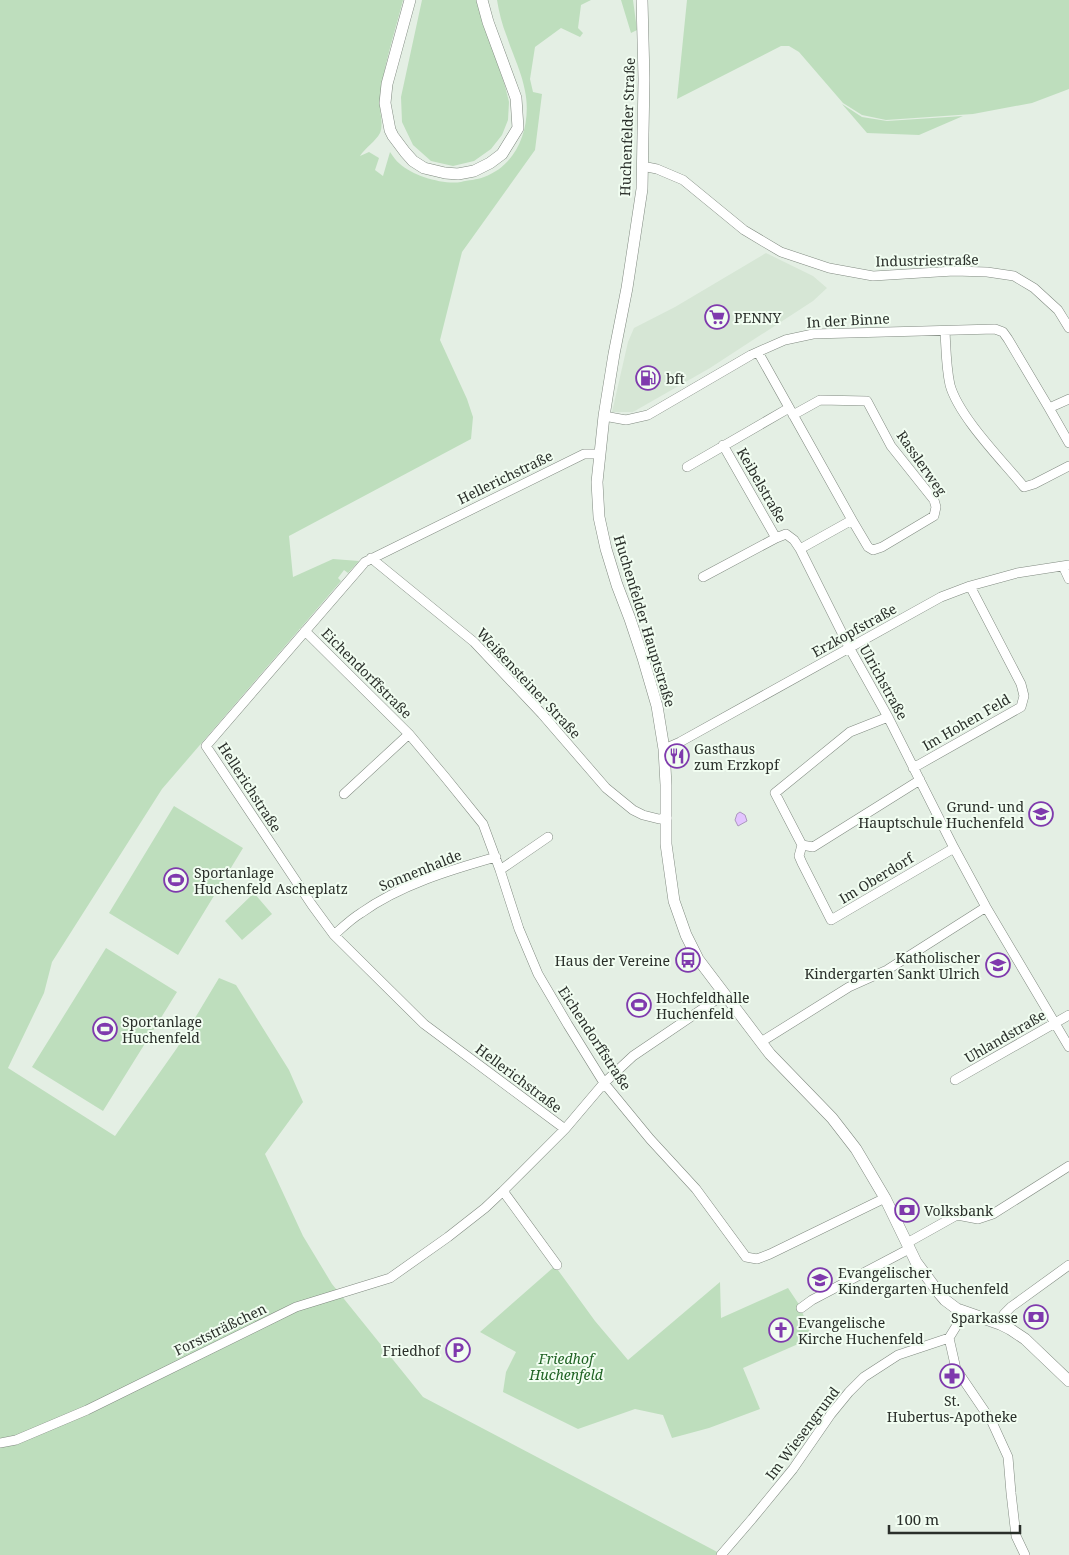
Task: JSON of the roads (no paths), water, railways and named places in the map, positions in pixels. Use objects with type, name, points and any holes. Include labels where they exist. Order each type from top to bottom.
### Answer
[{"type":"main road","points":[[410,0],[387,84],[385,103],[390,130],[413,161],[424,168],[458,174],[474,171],[502,154],[518,128],[516,98],[488,22],[482,0]]},
{"type":"main road","name":"Huchenfelder Straße","points":[[632,254],[642,189],[644,79],[642,0]]},
{"type":"main road","name":"Huchenfelder Hauptstraße","points":[[632,254],[604,416],[598,482],[599,517],[617,585],[638,642],[655,698],[664,749],[667,818],[666,844],[674,901],[686,935],[698,959],[723,995],[770,1054],[832,1118],[856,1149],[885,1198],[916,1262],[939,1293],[957,1309],[1000,1324],[1025,1339],[1069,1382]]},
{"type":"street","name":"Industriestraße","points":[[642,166],[657,169],[684,180],[744,230],[781,252],[829,268],[873,276],[954,271],[987,272],[1014,276],[1034,288],[1058,310],[1069,328]]},
{"type":"street","name":"In der Binne","points":[[604,416],[626,420],[648,415],[758,352],[784,340],[813,334],[995,329],[1002,332],[1008,339],[1049,408]]},
{"type":"street","points":[[945,331],[946,360],[950,385],[962,410],[1024,487],[1034,484],[1069,466]]},
{"type":"street","points":[[758,352],[852,520],[800,549]]},
{"type":"street","name":"Rasslerweg","points":[[791,412],[820,400],[867,400],[891,446],[934,500],[936,507],[934,516],[882,547],[873,550],[868,547],[852,520]]},
{"type":"street","points":[[1069,400],[1049,408],[1069,444]]},
{"type":"street","name":"Keibelstraße","points":[[687,467],[723,445],[791,412]]},
{"type":"street","name":"Keibelstraße","points":[[723,445],[776,538]]},
{"type":"street","name":"Hellerichstraße","points":[[565,1129],[424,1024],[334,935],[206,746],[365,562],[584,454],[600,454]]},
{"type":"street","name":"Keibelstraße","points":[[703,577],[786,534],[794,540],[800,549]]},
{"type":"street","name":"Ulrichstraße","points":[[800,549],[850,649],[888,716],[954,848],[986,907],[1069,1046]]},
{"type":"street","name":"Weißensteiner Straße","points":[[372,558],[474,642],[542,714],[606,788],[633,810],[643,815],[660,819],[667,818]]},
{"type":"street","points":[[1066,565],[1069,579]]},
{"type":"street","name":"Erzkopfstraße","points":[[664,749],[850,649],[940,596],[1017,573],[1066,565]]},
{"type":"street","name":"Im Hohen Feld","points":[[913,768],[1021,707],[1024,696],[1021,684],[970,586]]},
{"type":"street","name":"Eichendorffstraße","points":[[305,631],[409,734],[483,824],[496,857],[519,929],[538,974],[604,1083],[650,1139],[696,1189],[746,1257],[757,1259],[770,1254],[885,1198]]},
{"type":"street","name":"Im Oberdorf","points":[[888,716],[850,732],[775,793],[802,845],[799,856],[802,863],[831,920],[954,848]]},
{"type":"street","name":"Eichendorffstraße","points":[[344,794],[409,734]]},
{"type":"street","points":[[802,845],[812,847],[920,780]]},
{"type":"street","points":[[500,870],[548,837]]},
{"type":"street","name":"Sonnenhalde","points":[[334,935],[361,912],[399,891],[444,873],[496,857]]},
{"type":"street","points":[[761,1042],[849,987],[887,970],[986,907]]},
{"type":"street","name":"Forststräßchen","points":[[0,1443],[16,1440],[87,1410],[296,1307],[390,1278],[486,1208],[565,1129],[604,1083],[633,1056],[723,995]]},
{"type":"street","name":"Uhlandstraße","points":[[955,1080],[1069,1015]]},
{"type":"street","points":[[801,1308],[908,1246],[957,1215],[978,1219],[993,1214],[1069,1166]]},
{"type":"street","points":[[503,1191],[557,1264]]},
{"type":"street","points":[[1000,1324],[1004,1314],[1011,1308],[1069,1266]]},
{"type":"street","points":[[965,1312],[949,1338],[956,1369],[992,1422],[1008,1457],[1016,1536],[1025,1555]]},
{"type":"street","name":"Im Wiesengrund","points":[[721,1555],[788,1476],[831,1414],[864,1377],[898,1355],[949,1338]]},
{"type":"place","name":"PENNY","points":[[717,317]]},
{"type":"place","name":"bft","points":[[648,378]]},
{"type":"place","name":"Gasthaus zum Erzkopf","points":[[677,756]]},
{"type":"place","name":"Grund- und Hauptschule Huchenfeld","points":[[1041,814]]},
{"type":"place","name":"Sportanlage Huchenfeld Ascheplatz","points":[[176,880]]},
{"type":"place","name":"Haus der Vereine","points":[[688,960]]},
{"type":"place","name":"Katholischer Kindergarten Sankt Ulrich","points":[[998,965]]},
{"type":"place","name":"Hochfeldhalle Huchenfeld","points":[[639,1005]]},
{"type":"place","name":"Sportanlage Huchenfeld","points":[[105,1029]]},
{"type":"place","name":"Volksbank","points":[[907,1210]]},
{"type":"place","name":"Evangelischer Kindergarten Huchenfeld","points":[[820,1280]]},
{"type":"place","name":"Sparkasse","points":[[1036,1317]]},
{"type":"place","name":"Evangelische Kirche Huchenfeld","points":[[781,1330]]},
{"type":"place","name":"Friedhof","points":[[458,1350]]},
{"type":"place","name":"St. Hubertus-Apotheke","points":[[952,1376]]},
{"type":"park label","name":"Friedhof Huchenfeld","points":[[566,1366]]}]
